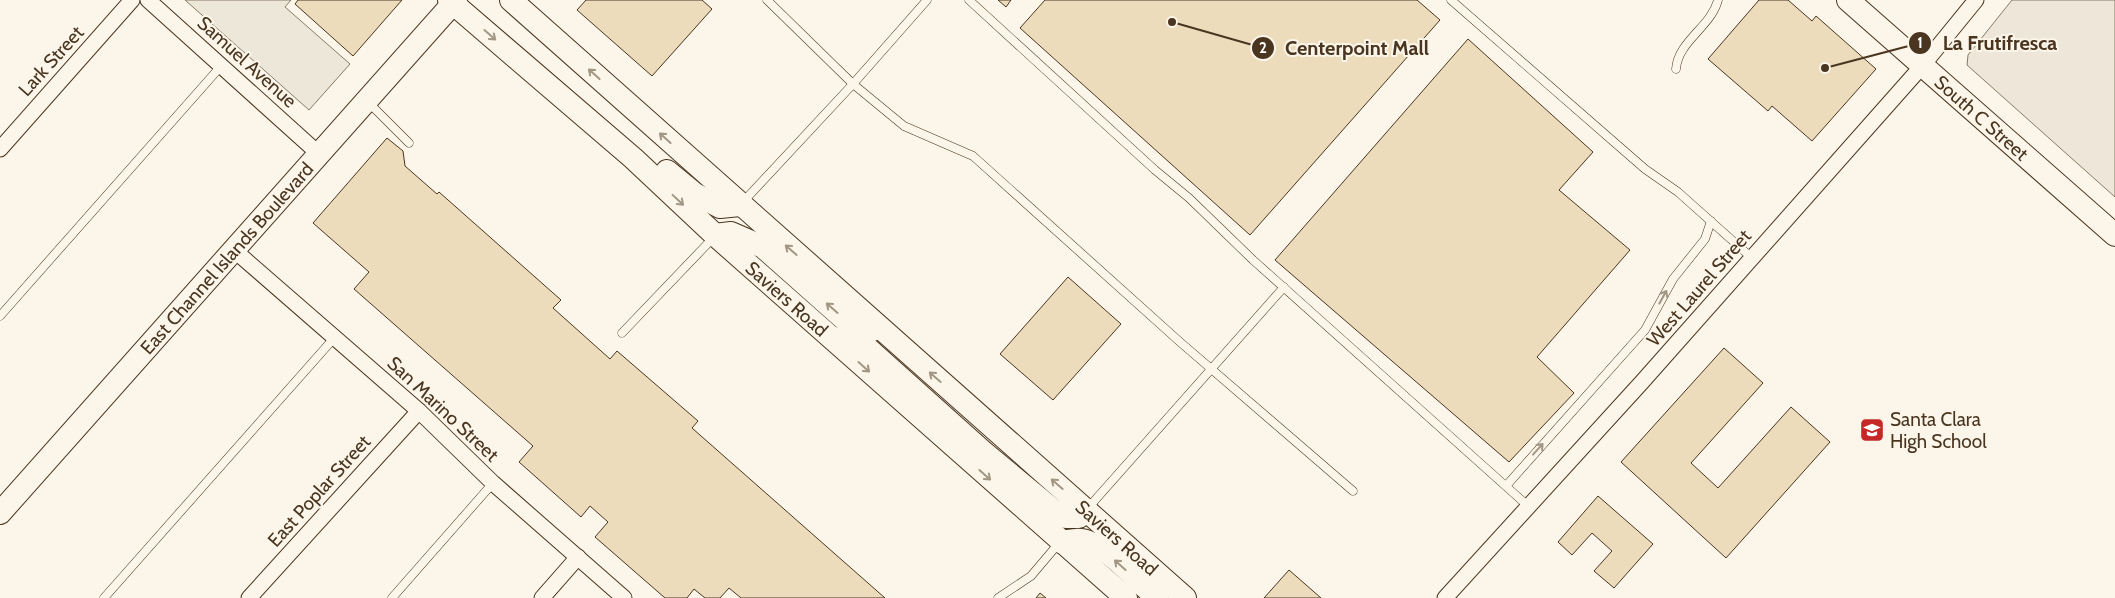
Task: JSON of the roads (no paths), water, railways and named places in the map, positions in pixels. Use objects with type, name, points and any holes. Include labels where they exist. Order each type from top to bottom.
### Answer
[{"type":"main road","name":"Saviers Road","points":[[511,0],[1185,598]]},
{"type":"main road","name":"South C Street","points":[[1848,0],[2115,235]]},
{"type":"main road","name":"Saviers Road","points":[[453,1],[607,136],[715,236],[1126,598]]},
{"type":"main road","name":"East Channel Islands Boulevard","points":[[0,513],[453,1]]},
{"type":"main road","points":[[607,136],[644,151],[695,194],[720,207],[740,205]]},
{"type":"main road","points":[[715,236],[731,233],[763,247],[843,318],[891,338]]},
{"type":"main road","points":[[829,336],[866,347],[982,451],[1053,510],[1066,517],[1079,517],[1087,510]]},
{"type":"main road","points":[[1061,542],[1077,540],[1091,542],[1106,552],[1157,598]]},
{"type":"street","name":"Lark Street","points":[[0,149],[132,0]]},
{"type":"street","name":"Samuel Avenue","points":[[148,0],[319,154]]},
{"type":"street","name":"West Laurel Street","points":[[1445,598],[1636,390],[1923,65],[1976,0]]},
{"type":"street","name":"San Marino Street","points":[[234,250],[419,411],[493,483],[624,598]]},
{"type":"street","name":"East Poplar Street","points":[[249,598],[419,411]]},
{"type":"street","points":[[542,598],[578,557]]},
{"type":"lane","points":[[767,0],[854,84],[904,126],[973,156],[1211,370],[1353,491]]},
{"type":"lane","points":[[740,205],[854,84],[927,0]]},
{"type":"lane","points":[[969,0],[1528,506]]},
{"type":"lane","points":[[1450,0],[1645,169],[1678,192],[1752,258]]},
{"type":"lane","points":[[1676,69],[1679,55],[1713,14],[1718,0]]},
{"type":"lane","points":[[0,316],[222,65]]},
{"type":"lane","points":[[366,101],[409,143]]},
{"type":"lane","points":[[1506,486],[1645,330],[1673,279],[1705,239],[1711,221]]},
{"type":"lane","points":[[622,333],[715,236]]},
{"type":"lane","points":[[1087,510],[1284,287]]},
{"type":"lane","points":[[104,598],[335,337]]},
{"type":"lane","points":[[392,598],[493,483]]},
{"type":"lane","points":[[998,598],[1031,576],[1061,542]]},
{"type":"place","name":"Centerpoint Mall","points":[[1172,22]]},
{"type":"place","name":"La Frutifresca","points":[[1825,68]]},
{"type":"place","name":"Santa Clara High School","points":[[1872,430]]}]
